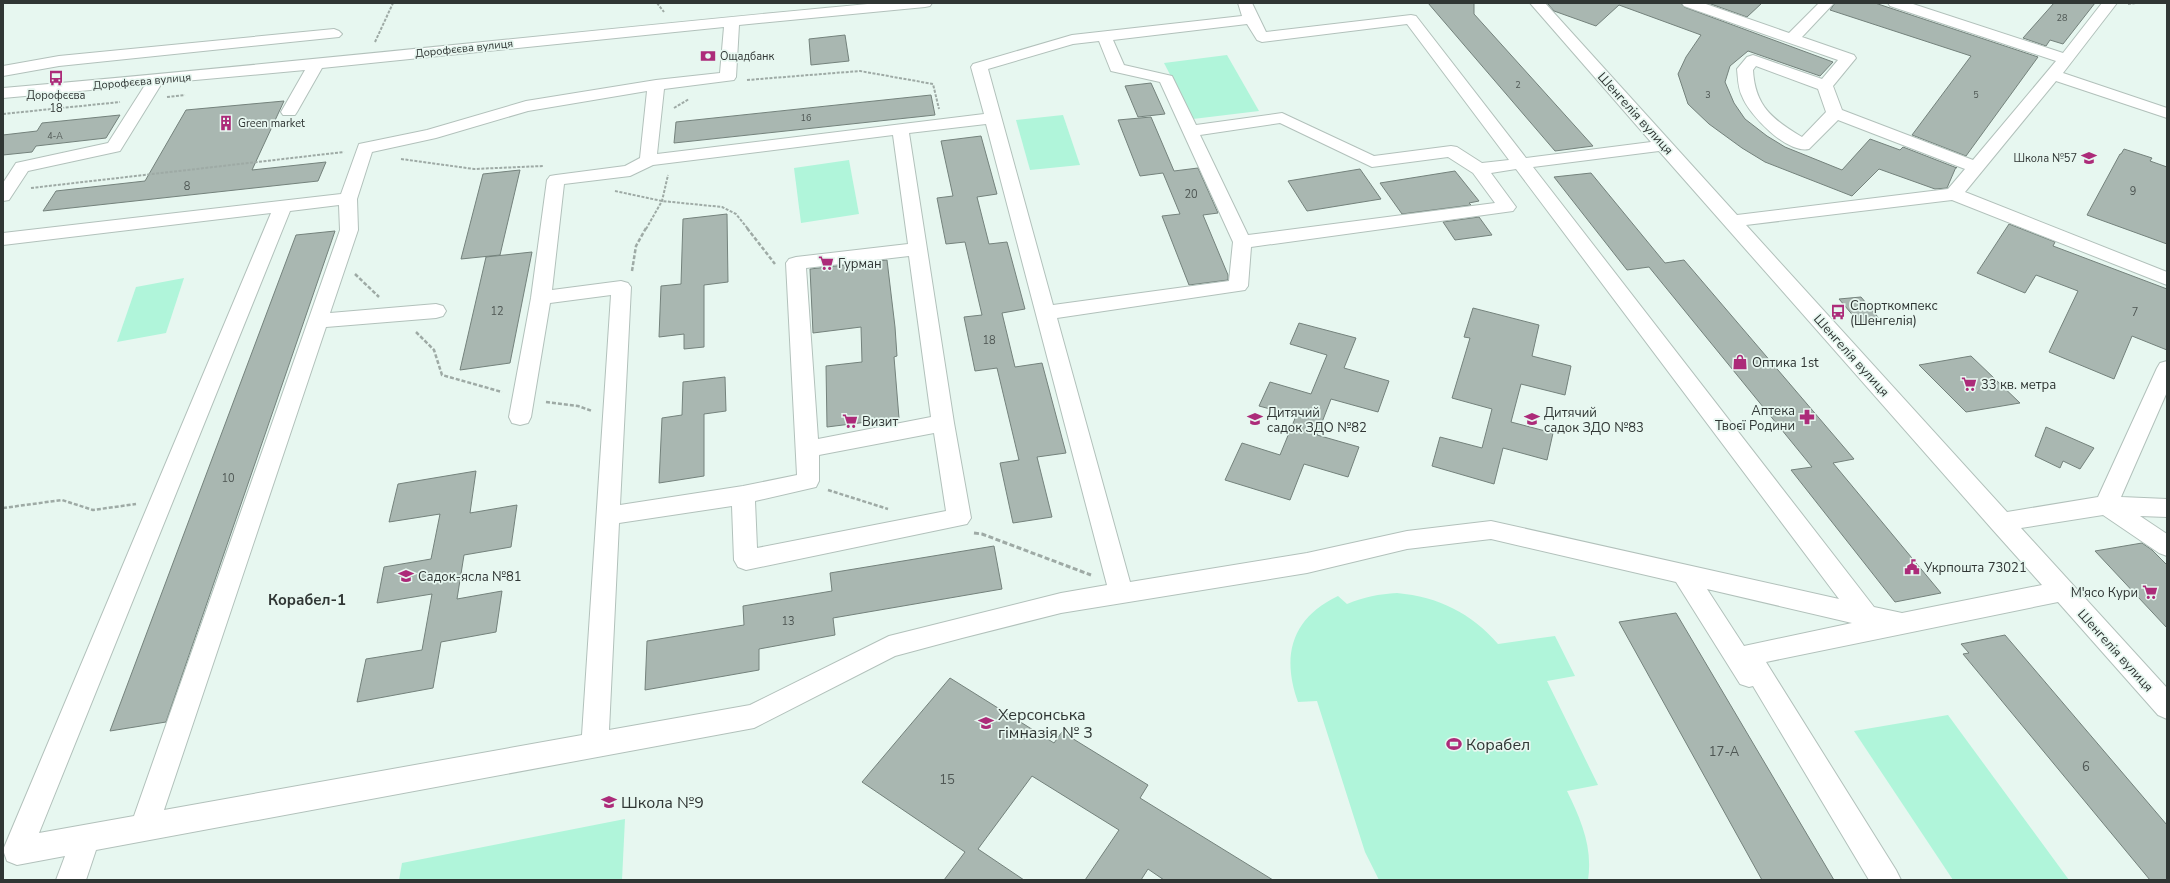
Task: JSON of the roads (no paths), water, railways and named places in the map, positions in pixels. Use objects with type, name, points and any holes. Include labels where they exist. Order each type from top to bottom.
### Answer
[{"type":"street","name":"Дорофєєва вулиця","points":[[3,93],[156,80],[732,20],[925,3]]},
{"type":"street","name":"Шенгелія вулиця","points":[[1537,3],[2062,591],[2162,695]]},
{"type":"street","points":[[1689,3],[1848,58],[1825,86]]},
{"type":"street","points":[[1792,39],[1827,3]]},
{"type":"street","points":[[1895,3],[2066,59]]},
{"type":"street","points":[[1954,194],[2053,75],[2110,3]]},
{"type":"street","points":[[1121,592],[979,67],[1072,40],[1104,36],[1248,11],[1262,37],[1411,19],[1866,616]]},
{"type":"street","points":[[144,829],[349,230],[348,200],[366,148],[430,134],[526,106],[656,85],[728,77],[732,20]]},
{"type":"street","points":[[3,71],[59,61],[334,34]]},
{"type":"street","points":[[1046,313],[1238,286],[1242,242],[1166,78],[1118,68],[1104,36]]},
{"type":"street","points":[[1835,113],[1803,145],[1764,118],[1752,103],[1745,84],[1745,69],[1753,60],[1825,86],[1835,113],[1975,167]]},
{"type":"street","points":[[289,112],[316,64]]},
{"type":"street","points":[[2053,75],[2167,112]]},
{"type":"street","points":[[3,171],[114,146],[156,80]]},
{"type":"street","points":[[648,160],[656,85]]},
{"type":"street","points":[[520,417],[541,298],[556,180],[630,171],[648,160],[900,128],[993,118]]},
{"type":"street","points":[[1191,131],[1282,118],[1372,162],[1450,151],[1479,169],[1507,207],[1242,242]]},
{"type":"street","points":[[743,495],[746,560],[959,518],[943,423],[900,128]]},
{"type":"street","points":[[1479,169],[1664,145]]},
{"type":"street","points":[[3,196],[22,167]]},
{"type":"street","points":[[1733,221],[1954,194],[2167,279]]},
{"type":"street","points":[[3,239],[283,206],[348,200]]},
{"type":"street","points":[[283,206],[17,851],[144,829],[754,716],[889,647],[1046,607],[1121,592],[1307,563],[1407,540],[1491,530],[1902,624]]},
{"type":"street","points":[[607,516],[743,495],[808,481],[808,449],[796,263],[918,249]]},
{"type":"street","points":[[541,298],[621,287],[595,745]]},
{"type":"street","points":[[318,321],[436,311]]},
{"type":"street","points":[[2106,505],[2167,368]]},
{"type":"street","points":[[808,449],[943,423]]},
{"type":"street","points":[[2106,505],[2167,546]]},
{"type":"street","points":[[2000,522],[2106,505],[2167,508]]},
{"type":"street","points":[[1683,573],[1879,880]]},
{"type":"street","points":[[1886,880],[1748,655],[2062,591]]},
{"type":"street","points":[[71,880],[86,839]]},
{"type":"place","name":"Ощадбанк","points":[[708,56]]},
{"type":"place","name":"Дорофєєва 18","points":[[56,78]]},
{"type":"place","name":"Green market","points":[[226,123]]},
{"type":"place","name":"Школа №57","points":[[2089,158]]},
{"type":"place","name":"Гурман","points":[[826,263]]},
{"type":"place","name":"Спорткомпекс (Шенгелія)","points":[[1838,312]]},
{"type":"place","name":"Оптика 1st","points":[[1740,362]]},
{"type":"place","name":"33 кв. метра","points":[[1969,384]]},
{"type":"place","name":"Аптека Твоєї Родини","points":[[1807,417]]},
{"type":"place","name":"Дитячий садок ЗДО №82","points":[[1255,419]]},
{"type":"place","name":"Дитячий садок ЗДО №83","points":[[1532,419]]},
{"type":"place","name":"Визит","points":[[850,421]]},
{"type":"place","name":"Укрпошта 73021","points":[[1912,567]]},
{"type":"place","name":"Садок-ясла №81","points":[[406,576]]},
{"type":"place","name":"М'ясо Кури","points":[[2150,592]]},
{"type":"place","name":"Херсонська гімназія № 3","points":[[986,723]]},
{"type":"place","name":"Корабел","points":[[1454,744]]},
{"type":"place","name":"Школа №9","points":[[609,802]]},
{"type":"district","name":"Корабел-1","points":[[307,600]]}]
